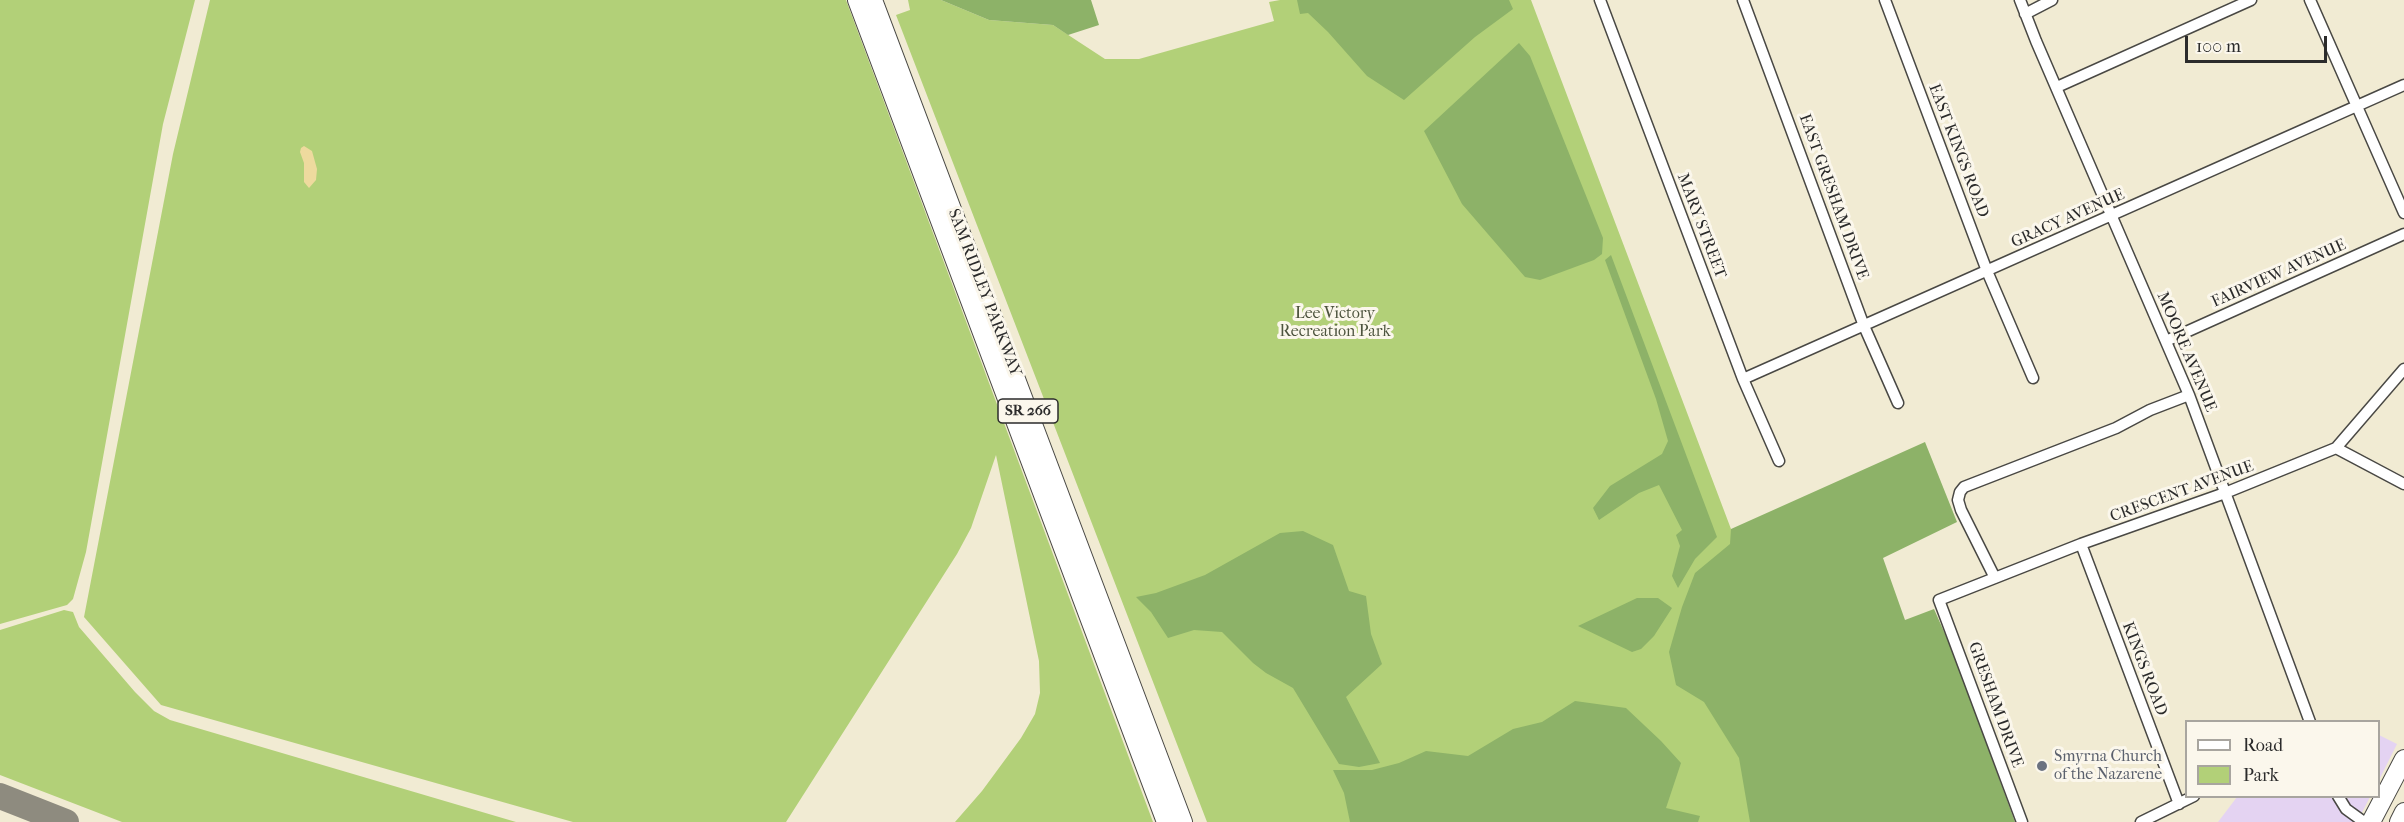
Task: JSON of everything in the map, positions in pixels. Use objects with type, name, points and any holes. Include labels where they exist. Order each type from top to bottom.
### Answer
[{"type":"main road","name":"SAM RIDLEY PARKWAY","points":[[857,0],[1166,822]]},
{"type":"main road","name":"SAM RIDLEY PARKWAY","points":[[873,0],[1183,822]]},
{"type":"main road","points":[[2371,822],[2404,759]]},
{"type":"main road","points":[[2399,822],[2404,812]]},
{"type":"street","name":"MARY STREET","points":[[1600,0],[1743,379],[1779,461]]},
{"type":"street","name":"EAST GRESHAM DRIVE","points":[[1743,0],[1864,326],[1898,404]]},
{"type":"street","name":"EAST KINGS ROAD","points":[[1885,0],[1988,271],[2033,378]]},
{"type":"street","name":"MOORE AVENUE","points":[[2020,0],[2189,395],[2309,720]]},
{"type":"street","points":[[2025,14],[2052,0]]},
{"type":"street","points":[[2057,87],[2251,0]]},
{"type":"street","points":[[2310,0],[2404,213]]},
{"type":"street","name":"GRACY AVENUE","points":[[1743,379],[2404,85]]},
{"type":"street","name":"FAIRVIEW AVENUE","points":[[2166,341],[2404,234]]},
{"type":"street","name":"CRESCENT AVENUE","points":[[1939,600],[2081,544],[2225,493],[2337,448],[2404,369]]},
{"type":"street","points":[[1995,578],[1961,510],[1958,500],[1964,487],[2116,428],[2150,410],[2189,395]]},
{"type":"street","points":[[2337,448],[2404,484]]},
{"type":"street","name":"KINGS ROAD","points":[[2081,544],[2179,804]]},
{"type":"street","name":"GRESHAM DRIVE","points":[[1939,600],[2022,822]]},
{"type":"street","points":[[2142,822],[2190,798]]},
{"type":"street","points":[[2339,798],[2346,809],[2364,822]]},
{"type":"shaded area","points":[[2380,736],[2397,744],[2380,778]]},
{"type":"shaded area","points":[[2236,798],[2369,798],[2357,822],[2218,822]]},
{"type":"green space","points":[[0,0],[195,0],[163,124],[86,552],[73,599],[67,605],[0,624]]},
{"type":"green space","points":[[210,0],[846,0],[1153,822],[955,822],[982,791],[1021,738],[1035,714],[1040,693],[1039,661],[996,455],[971,528],[957,554],[786,822],[573,822],[161,705],[84,617],[173,154]]},
{"type":"green space","name":"Lee Victory Recreation Park","points":[[908,0],[941,0],[989,20],[1053,25],[1105,59],[1139,59],[1274,21],[1269,2],[1280,0],[1531,0],[1731,529],[1862,822],[1207,822],[896,15],[910,10]]},
{"type":"green space","points":[[941,0],[1091,0],[1099,25],[1068,35],[1053,25],[989,20]]},
{"type":"green space","points":[[1297,0],[1509,0],[1513,9],[1475,37],[1404,100],[1367,76],[1308,13],[1300,14]]},
{"type":"green space","points":[[1519,43],[1530,56],[1603,238],[1602,254],[1594,260],[1540,280],[1525,277],[1462,204],[1424,131]]},
{"type":"green space","points":[[1611,255],[1717,537],[1695,559],[1678,588],[1672,576],[1680,546],[1676,535],[1682,530],[1659,485],[1639,493],[1599,520],[1593,508],[1610,486],[1662,454],[1668,441],[1656,399],[1605,260]]},
{"type":"green space","points":[[1925,442],[1957,522],[1883,558],[1905,620],[1934,609],[1953,652],[2015,822],[1750,822],[1739,758],[1704,702],[1676,685],[1669,652],[1695,573],[1730,544],[1731,529]]},
{"type":"green space","points":[[1303,531],[1333,545],[1349,591],[1366,596],[1371,634],[1382,664],[1346,697],[1380,763],[1359,767],[1339,764],[1293,688],[1253,663],[1222,632],[1194,630],[1168,638],[1151,612],[1136,597],[1156,593],[1205,575],[1280,533]]},
{"type":"green space","points":[[1637,598],[1658,598],[1672,608],[1654,636],[1641,649],[1632,652],[1578,626]]},
{"type":"green space","points":[[64,610],[73,612],[79,627],[135,692],[154,711],[170,720],[516,822],[122,822],[0,775],[0,630]]},
{"type":"green space","points":[[1575,701],[1626,708],[1661,741],[1681,763],[1666,808],[1700,816],[1698,822],[1350,822],[1344,793],[1333,770],[1372,770],[1399,763],[1426,751],[1468,756],[1513,729],[1542,722]]},
{"type":"sand","points":[[304,146],[312,151],[317,169],[316,180],[309,188],[304,182],[304,163],[300,152]]},
{"type":"taxiway","points":[[0,796],[66,822]]},
{"type":"place","name":"Smyrna Church of the Nazarene","points":[[2042,766]]}]
